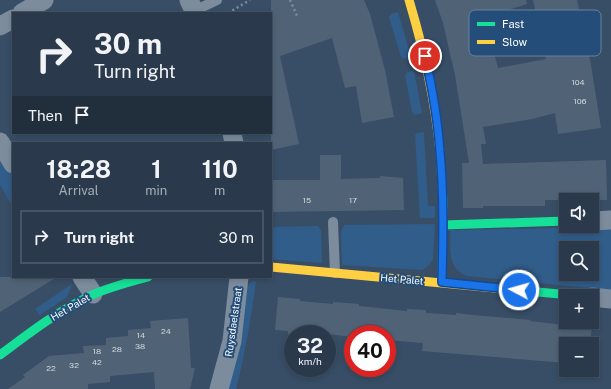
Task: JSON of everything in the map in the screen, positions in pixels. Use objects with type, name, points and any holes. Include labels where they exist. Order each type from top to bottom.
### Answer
[{"type":"street","points":[[24,12],[44,0]]},
{"type":"street","points":[[409,0],[422,42],[431,83],[440,150],[443,225],[442,282]]},
{"type":"street","points":[[0,26],[12,20]]},
{"type":"street","points":[[0,142],[12,162]]},
{"type":"street","points":[[599,221],[611,220]]},
{"type":"street","points":[[443,225],[559,222]]},
{"type":"street","name":"Het Palet","points":[[272,267],[559,294]]},
{"type":"street","points":[[83,278],[93,294]]},
{"type":"street","name":"Het Palet","points":[[0,355],[49,319],[93,294],[145,278]]},
{"type":"street","name":"Ruysdaelstraat","points":[[219,389],[232,341],[239,278]]},
{"type":"street","points":[[599,298],[611,299]]},
{"type":"lane","points":[[192,8],[217,0]]},
{"type":"lane","points":[[333,222],[335,273]]},
{"type":"path","points":[[230,12],[250,0]]},
{"type":"path","points":[[290,0],[298,18]]},
{"type":"shaded area","points":[[398,12],[411,57],[404,59],[401,57],[389,17],[391,14]]},
{"type":"shaded area","points":[[414,71],[422,113],[415,115],[412,112],[405,75],[407,72]]},
{"type":"shaded area","points":[[424,132],[428,206],[435,206],[435,218],[420,218],[415,135],[417,133]]},
{"type":"shaded area","points":[[2,160],[12,176],[12,205],[0,185],[0,162]]},
{"type":"shaded area","points":[[435,224],[433,260],[422,270],[342,265],[341,232],[344,225]]},
{"type":"shaded area","points":[[318,226],[321,231],[322,263],[272,259],[272,227]]},
{"type":"shaded area","points":[[599,227],[611,227],[611,290],[467,276],[456,268],[451,257],[450,230],[559,228],[559,233],[599,233]]},
{"type":"shaded area","points":[[253,281],[256,282],[252,309],[236,389],[226,389],[246,290]]},
{"type":"shaded area","points":[[72,284],[67,297],[40,315],[35,309]]},
{"type":"building","points":[[271,0],[364,0],[370,14],[385,70],[394,117],[362,123],[356,86],[345,88],[332,38],[280,56],[299,144],[272,150]]},
{"type":"building","points":[[435,0],[526,0],[527,4],[508,10],[469,10],[469,56],[495,56],[498,68],[546,59],[545,56],[589,56],[601,128],[558,134],[555,113],[532,119],[483,127],[486,144],[481,144],[483,164],[606,160],[607,200],[599,200],[599,193],[559,193],[559,200],[545,200],[545,206],[483,206],[483,208],[463,208],[462,163],[469,163],[455,75],[443,23]]},
{"type":"building","points":[[533,0],[577,0],[579,10],[535,10]]},
{"type":"building","points":[[320,155],[341,155],[341,179],[380,178],[380,176],[403,178],[404,210],[272,212],[272,180],[320,180]]},
{"type":"building","points":[[0,277],[55,278],[0,312]]},
{"type":"building","points":[[278,297],[333,304],[333,302],[359,304],[359,306],[407,311],[407,309],[426,310],[426,313],[456,315],[456,313],[531,320],[530,321],[559,324],[559,329],[592,329],[591,337],[559,337],[559,362],[422,351],[423,343],[396,341],[396,325],[344,325],[344,336],[336,335],[336,325],[284,325],[284,331],[275,330]]},
{"type":"building","points":[[188,318],[191,368],[195,368],[190,389],[155,389],[154,372],[110,376],[110,382],[88,384],[88,389],[8,389],[25,377],[23,375],[49,356],[84,353],[83,346],[106,345],[106,338],[128,336],[128,330],[151,328],[150,321]]},
{"type":"traffic: fast","points":[[440,152],[443,201],[442,282]]},
{"type":"traffic: fast","points":[[443,225],[559,221]]},
{"type":"traffic: fast","points":[[0,355],[44,322],[80,301],[106,290],[144,278]]},
{"type":"traffic: fast","points":[[495,288],[559,294]]},
{"type":"traffic: slow","points":[[409,0],[428,75],[440,152]]},
{"type":"traffic: slow","points":[[272,267],[495,288]]},
{"type":"route","points":[[425,56],[431,83],[440,150],[443,218],[442,282],[519,290]]}]
